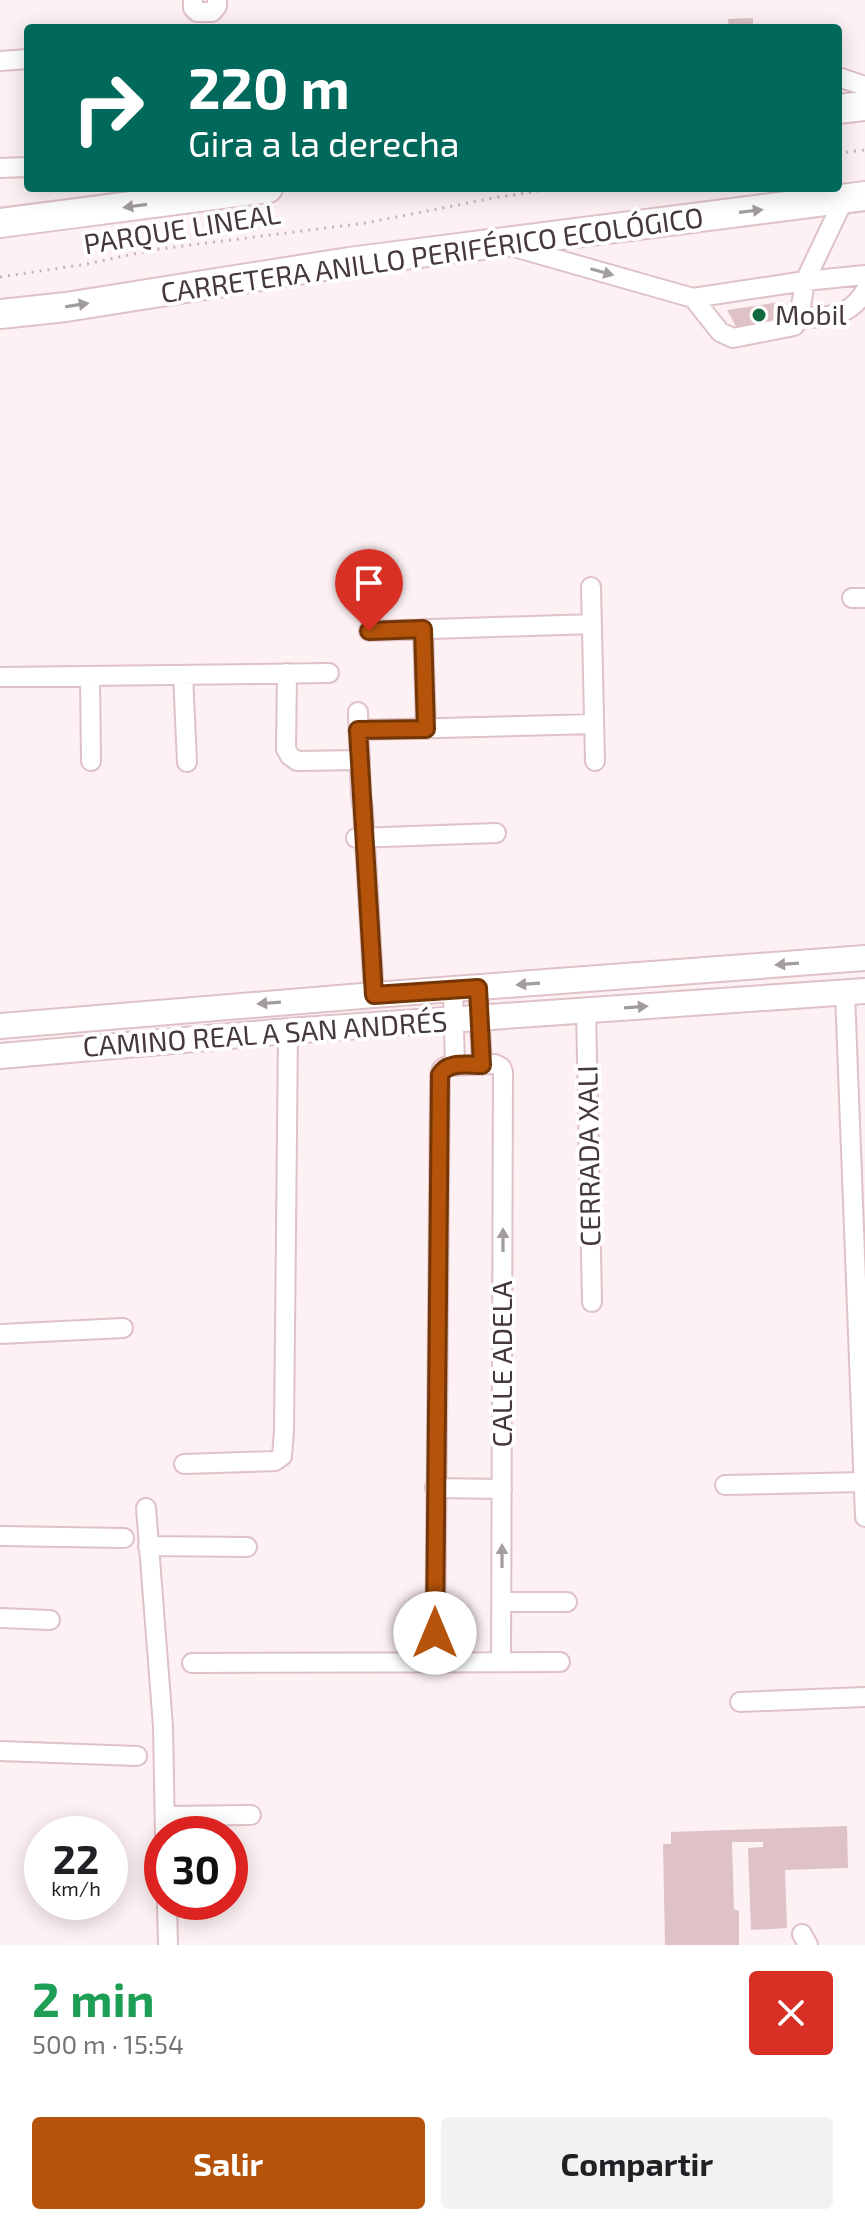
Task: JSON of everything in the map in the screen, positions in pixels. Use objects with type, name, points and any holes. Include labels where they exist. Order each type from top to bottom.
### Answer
[{"type":"highway","points":[[842,109],[865,106]]},
{"type":"highway","points":[[0,223],[237,192]]},
{"type":"highway","name":"CARRETERA ANILLO PERIFÉRICO ECOLÓGICO","points":[[0,314],[66,307],[349,262],[859,199]]},
{"type":"main road","name":"CAMINO REAL A SAN ANDRÉS","points":[[0,1026],[865,958]]},
{"type":"main road","name":"CAMINO REAL A SAN ANDRÉS","points":[[0,1056],[288,1031],[855,992]]},
{"type":"street","points":[[193,0],[193,8],[197,12],[212,12],[217,0]]},
{"type":"street","points":[[0,61],[24,59]]},
{"type":"street","points":[[842,78],[865,86]]},
{"type":"street","points":[[0,168],[24,167]]},
{"type":"street","points":[[693,298],[720,332],[733,338],[794,326],[799,319],[805,281],[859,199]]},
{"type":"street","points":[[500,243],[693,298],[865,275]]},
{"type":"street","points":[[799,319],[844,314],[865,291]]},
{"type":"street","points":[[591,587],[595,761]]},
{"type":"street","points":[[369,631],[592,624]]},
{"type":"street","points":[[423,629],[426,729]]},
{"type":"street","points":[[287,673],[286,749],[290,756],[297,761],[360,760]]},
{"type":"street","points":[[0,677],[329,673]]},
{"type":"street","points":[[183,675],[187,762]]},
{"type":"street","points":[[90,676],[91,761]]},
{"type":"street","points":[[368,995],[360,838],[354,811],[361,796],[358,721],[426,729],[594,724]]},
{"type":"street","points":[[360,838],[496,833]]},
{"type":"street","points":[[435,1662],[440,1075],[449,1068],[482,1065],[478,988]]},
{"type":"street","points":[[449,1068],[454,1019],[453,990]]},
{"type":"street","points":[[855,992],[865,1517]]},
{"type":"street","name":"CERRADA XALI","points":[[586,1010],[592,1302]]},
{"type":"street","points":[[184,1464],[275,1461],[282,1456],[288,1031]]},
{"type":"street","name":"CALLE ADELA","points":[[482,1065],[495,1064],[503,1072],[501,1662]]},
{"type":"street","points":[[0,1334],[123,1328]]},
{"type":"street","points":[[725,1485],[863,1482]]},
{"type":"street","points":[[435,1488],[502,1489]]},
{"type":"street","points":[[146,1508],[163,1726],[165,1816]]},
{"type":"street","points":[[0,1536],[124,1538]]},
{"type":"street","points":[[148,1546],[247,1547]]},
{"type":"street","points":[[502,1602],[567,1602]]},
{"type":"street","points":[[0,1618],[50,1620]]},
{"type":"street","points":[[192,1663],[560,1662]]},
{"type":"street","points":[[740,1702],[865,1697]]},
{"type":"street","points":[[0,1751],[137,1756]]},
{"type":"street","points":[[242,1816],[251,1815]]},
{"type":"street","points":[[167,1920],[168,1945]]},
{"type":"path","points":[[842,153],[865,150]]},
{"type":"path","name":"PARQUE LINEAL","points":[[0,277],[87,264],[152,250],[366,223],[533,192]]},
{"type":"building","points":[[753,18],[753,24],[729,24],[728,19]]},
{"type":"building","name":"Mobil","points":[[780,302],[791,320],[738,330],[727,310]]},
{"type":"building","points":[[847,1826],[848,1868],[785,1870],[787,1928],[751,1930],[748,1848],[763,1847],[763,1842],[732,1842],[734,1909],[739,1911],[739,1945],[665,1945],[663,1844],[671,1844],[671,1832]]},
{"type":"place","name":"Mobil","points":[[759,315]]},
{"type":"route","points":[[369,631],[423,629],[426,729],[358,730],[374,995],[478,988],[482,1065],[447,1066],[440,1075],[435,1633]]}]
